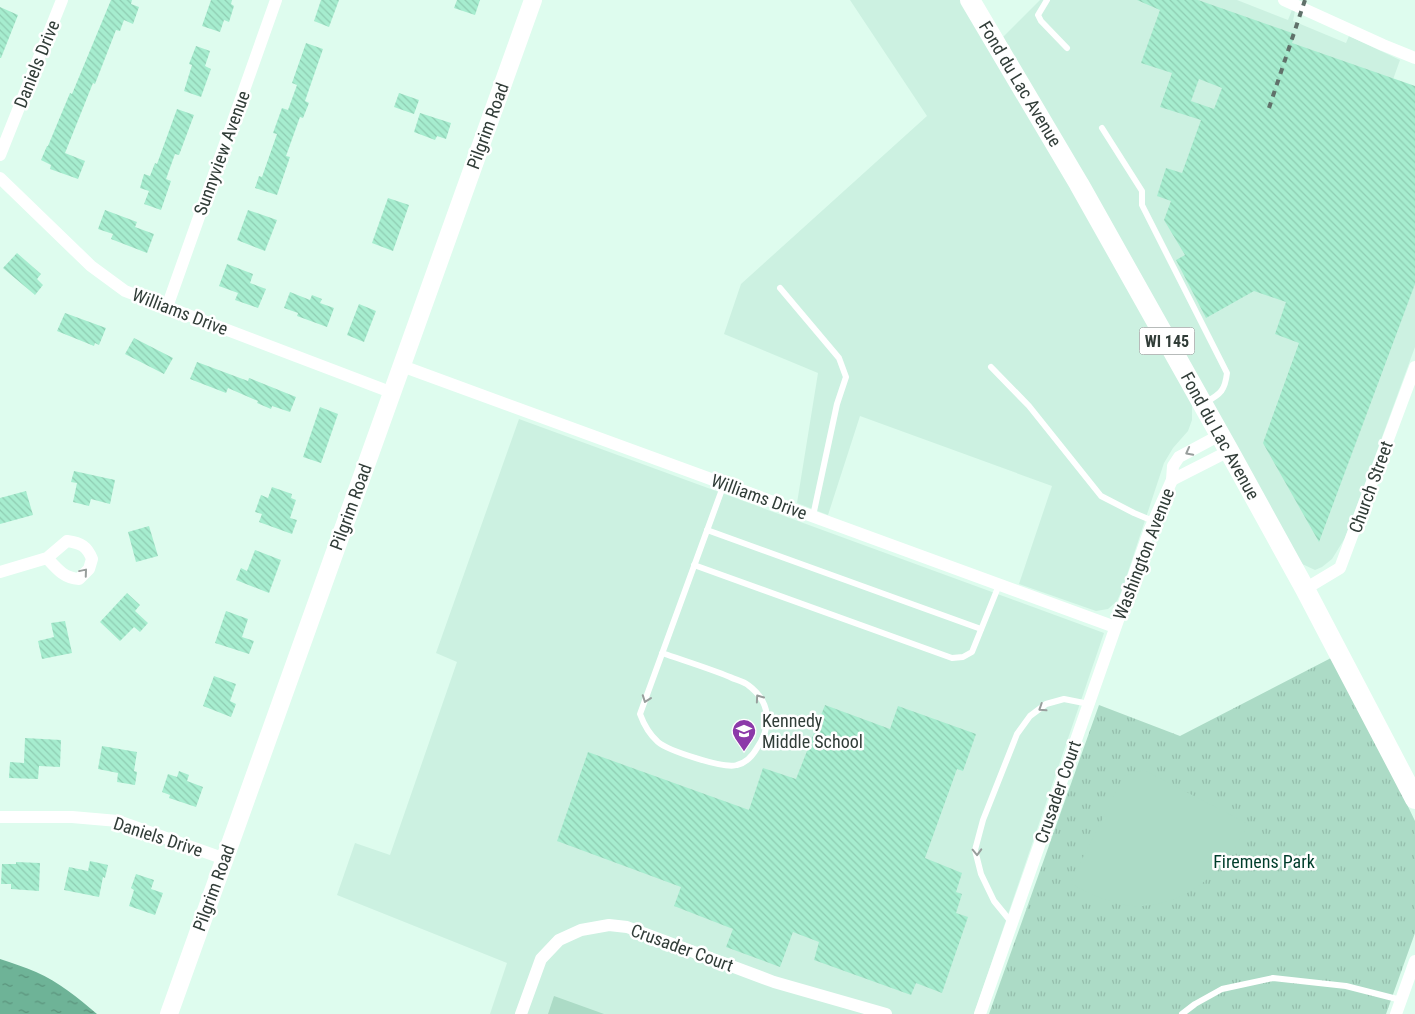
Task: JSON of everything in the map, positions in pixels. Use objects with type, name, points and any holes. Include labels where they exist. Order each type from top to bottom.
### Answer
[{"type":"main road","name":"Fond du Lac Avenue","points":[[970,0],[1079,184],[1224,443],[1305,589],[1415,799]]},
{"type":"street","name":"Daniels Drive","points":[[0,155],[62,0]]},
{"type":"street","name":"Sunnyview Avenue","points":[[168,307],[276,0]]},
{"type":"street","name":"Pilgrim Road","points":[[169,1014],[533,0]]},
{"type":"street","points":[[1284,0],[1383,46],[1415,58]]},
{"type":"street","name":"Williams Drive","points":[[0,178],[91,266],[125,291],[392,393]]},
{"type":"street","name":"Williams Drive","points":[[402,366],[1115,627]]},
{"type":"street","name":"Church Street","points":[[1305,589],[1340,568],[1415,367]]},
{"type":"street","name":"Washington Avenue","points":[[1172,480],[1224,443]]},
{"type":"street","name":"Washington Avenue","points":[[1115,627],[1153,521],[1172,480],[1173,466],[1179,458],[1224,443]]},
{"type":"street","points":[[0,572],[47,558]]},
{"type":"street","name":"Crusader Court","points":[[980,1014],[1115,627]]},
{"type":"street","name":"Daniels Drive","points":[[0,817],[72,817],[118,821],[225,859]]},
{"type":"street","name":"Crusader Court","points":[[521,1014],[541,959],[559,940],[581,930],[609,924],[626,927],[774,982],[886,1014]]},
{"type":"street","points":[[1396,1014],[1415,961]]},
{"type":"lane","points":[[1047,0],[1038,15],[1041,21],[1067,48]]},
{"type":"lane","points":[[1102,128],[1142,191],[1142,205],[1228,373],[1226,385],[1218,395],[1202,404]]},
{"type":"lane","points":[[780,288],[839,358],[846,377],[837,404],[812,516]]},
{"type":"lane","points":[[991,367],[1029,406],[1101,496],[1153,521]]},
{"type":"lane","points":[[662,653],[747,684],[760,698],[767,712],[768,727],[762,742],[752,756],[738,765],[721,765],[680,752],[660,743],[644,727],[640,714],[662,653],[694,565],[724,484]]},
{"type":"lane","points":[[707,530],[981,629]]},
{"type":"lane","points":[[694,565],[952,658],[963,657],[972,652],[999,585]]},
{"type":"lane","points":[[1012,923],[994,902],[981,874],[975,850],[984,820],[1016,734],[1030,716],[1046,704],[1064,699],[1089,704]]},
{"type":"lane","points":[[1182,1014],[1195,1004],[1222,989],[1273,978],[1346,986],[1401,1000]]},
{"type":"shaded area","points":[[850,0],[961,0],[1009,78],[1192,404],[1192,420],[1188,431],[1173,448],[1164,463],[1122,590],[1117,601],[1108,609],[1096,611],[1019,584],[1052,486],[860,416],[828,515],[797,503],[818,373],[724,334],[741,284],[927,116]]},
{"type":"shaded area","points":[[1040,0],[1237,0],[1288,20],[1292,10],[1295,11],[1293,21],[1346,43],[1349,36],[1400,60],[1366,155],[1415,174],[1415,347],[1345,538],[1332,559],[1322,567],[1315,570],[1300,563],[1001,39]]},
{"type":"shaded area","name":"Kennedy Middle School","points":[[519,419],[1104,633],[974,1014],[490,1014],[507,963],[337,895],[355,843],[390,855],[457,662],[436,653]]},
{"type":"green space","name":"Firemens Park","points":[[1331,658],[1389,767],[1415,821],[1415,933],[1386,1014],[989,1014],[1099,705],[1180,736]]},
{"type":"green space","points":[[1144,770],[1248,824],[1240,840],[1219,868],[1192,890],[1177,898],[1160,903],[1142,906],[1124,905],[1086,892],[1070,883],[1124,776]]},
{"type":"green space","points":[[554,996],[604,1014],[548,1014]]},
{"type":"water","points":[[0,959],[32,970],[53,981],[97,1014],[0,1014]]},
{"type":"building","points":[[111,0],[132,0],[131,4],[139,7],[133,24],[124,20],[120,31],[116,30],[65,153],[85,161],[78,179],[50,169],[51,165],[41,160],[70,93],[72,94]]},
{"type":"building","points":[[211,0],[232,0],[231,4],[234,6],[229,22],[224,20],[220,32],[202,26]]},
{"type":"building","points":[[321,0],[339,0],[329,27],[314,21]]},
{"type":"building","points":[[457,0],[480,0],[475,15],[454,8]]},
{"type":"building","points":[[1137,0],[1198,0],[1295,34],[1292,43],[1415,86],[1415,284],[1319,542],[1263,443],[1299,343],[1275,334],[1286,302],[1254,291],[1206,318],[1176,260],[1185,255],[1164,220],[1171,201],[1157,196],[1166,168],[1182,173],[1201,120],[1160,107],[1172,73],[1141,63],[1160,10]],"holes":[[[1199,79],[1222,88],[1214,109],[1191,101]]]},
{"type":"building","points":[[0,7],[18,15],[1,58],[0,58]]},
{"type":"building","points":[[306,43],[323,49],[305,101],[309,103],[303,118],[300,117],[286,156],[290,157],[277,195],[255,188],[259,176],[262,177],[277,134],[273,133],[282,108],[288,110],[297,85],[292,83]]},
{"type":"building","points":[[196,46],[210,51],[205,66],[211,69],[201,97],[184,91],[192,65],[189,64]]},
{"type":"building","points":[[399,93],[419,100],[414,114],[394,107]]},
{"type":"building","points":[[177,109],[194,115],[179,155],[175,154],[166,179],[171,181],[161,210],[144,204],[149,191],[140,188],[144,174],[150,176],[155,163],[157,164]]},
{"type":"building","points":[[420,113],[451,123],[446,139],[437,136],[435,140],[414,132]]},
{"type":"building","points":[[388,198],[409,205],[393,251],[372,243]]},
{"type":"building","points":[[105,210],[137,222],[135,227],[154,234],[147,253],[111,239],[113,234],[98,229]]},
{"type":"building","points":[[248,210],[277,220],[265,251],[237,240]]},
{"type":"building","points":[[17,253],[41,274],[37,279],[43,285],[35,295],[3,268]]},
{"type":"building","points":[[227,264],[253,274],[250,283],[266,289],[258,308],[235,300],[238,293],[219,286]]},
{"type":"building","points":[[290,292],[310,300],[312,295],[322,299],[320,303],[334,308],[327,327],[297,316],[298,313],[284,308]]},
{"type":"building","points":[[359,304],[376,311],[364,342],[347,335]]},
{"type":"building","points":[[65,313],[106,328],[99,345],[95,343],[94,346],[57,331]]},
{"type":"building","points":[[134,338],[173,358],[164,374],[125,354]]},
{"type":"building","points":[[197,362],[248,381],[249,378],[296,397],[290,412],[272,406],[271,409],[228,388],[226,393],[190,379]]},
{"type":"building","points":[[320,407],[338,414],[321,463],[303,457]]},
{"type":"building","points":[[74,471],[115,480],[110,504],[91,499],[89,506],[73,502],[77,483],[71,482]]},
{"type":"building","points":[[272,487],[292,494],[291,498],[296,500],[290,518],[297,520],[292,534],[259,522],[262,514],[255,512],[261,495],[268,498]]},
{"type":"building","points":[[26,491],[33,515],[0,524],[0,498]]},
{"type":"building","points":[[149,526],[158,556],[136,562],[128,532]]},
{"type":"building","points":[[255,550],[281,560],[269,593],[236,580],[241,568],[247,571]]},
{"type":"building","points":[[127,593],[140,605],[135,611],[148,623],[140,632],[134,627],[120,641],[100,622]]},
{"type":"building","points":[[226,611],[248,619],[242,637],[254,641],[249,654],[215,643]]},
{"type":"building","points":[[65,621],[72,653],[42,659],[38,641],[54,637],[51,623]]},
{"type":"building","points":[[214,676],[236,684],[230,701],[236,704],[231,717],[203,706]]},
{"type":"building","points":[[825,705],[890,729],[898,706],[976,734],[963,771],[957,769],[925,858],[962,873],[956,892],[962,894],[956,913],[968,917],[942,993],[916,983],[911,995],[814,960],[819,942],[793,932],[780,967],[726,947],[733,929],[674,906],[681,887],[557,841],[588,752],[749,810],[763,768],[796,779]]},
{"type":"building","points":[[25,738],[61,740],[60,767],[39,766],[38,779],[9,778],[10,762],[24,763]]},
{"type":"building","points":[[102,746],[137,752],[134,771],[137,772],[135,785],[117,782],[118,773],[98,769]]},
{"type":"building","points":[[179,771],[189,775],[187,781],[203,787],[196,807],[169,798],[170,795],[162,792],[168,774],[177,777]]},
{"type":"building","points":[[90,861],[108,865],[105,878],[103,877],[99,897],[64,890],[69,867],[88,871]]},
{"type":"building","points":[[16,862],[40,863],[39,891],[11,889],[11,884],[1,884],[2,864],[16,864]]},
{"type":"building","points":[[136,874],[154,880],[151,889],[163,893],[155,915],[129,906],[134,890],[131,888]]},
{"type":"railway","points":[[1269,108],[1305,0]]},
{"type":"place","name":"Kennedy Middle School","points":[[744,752]]}]
